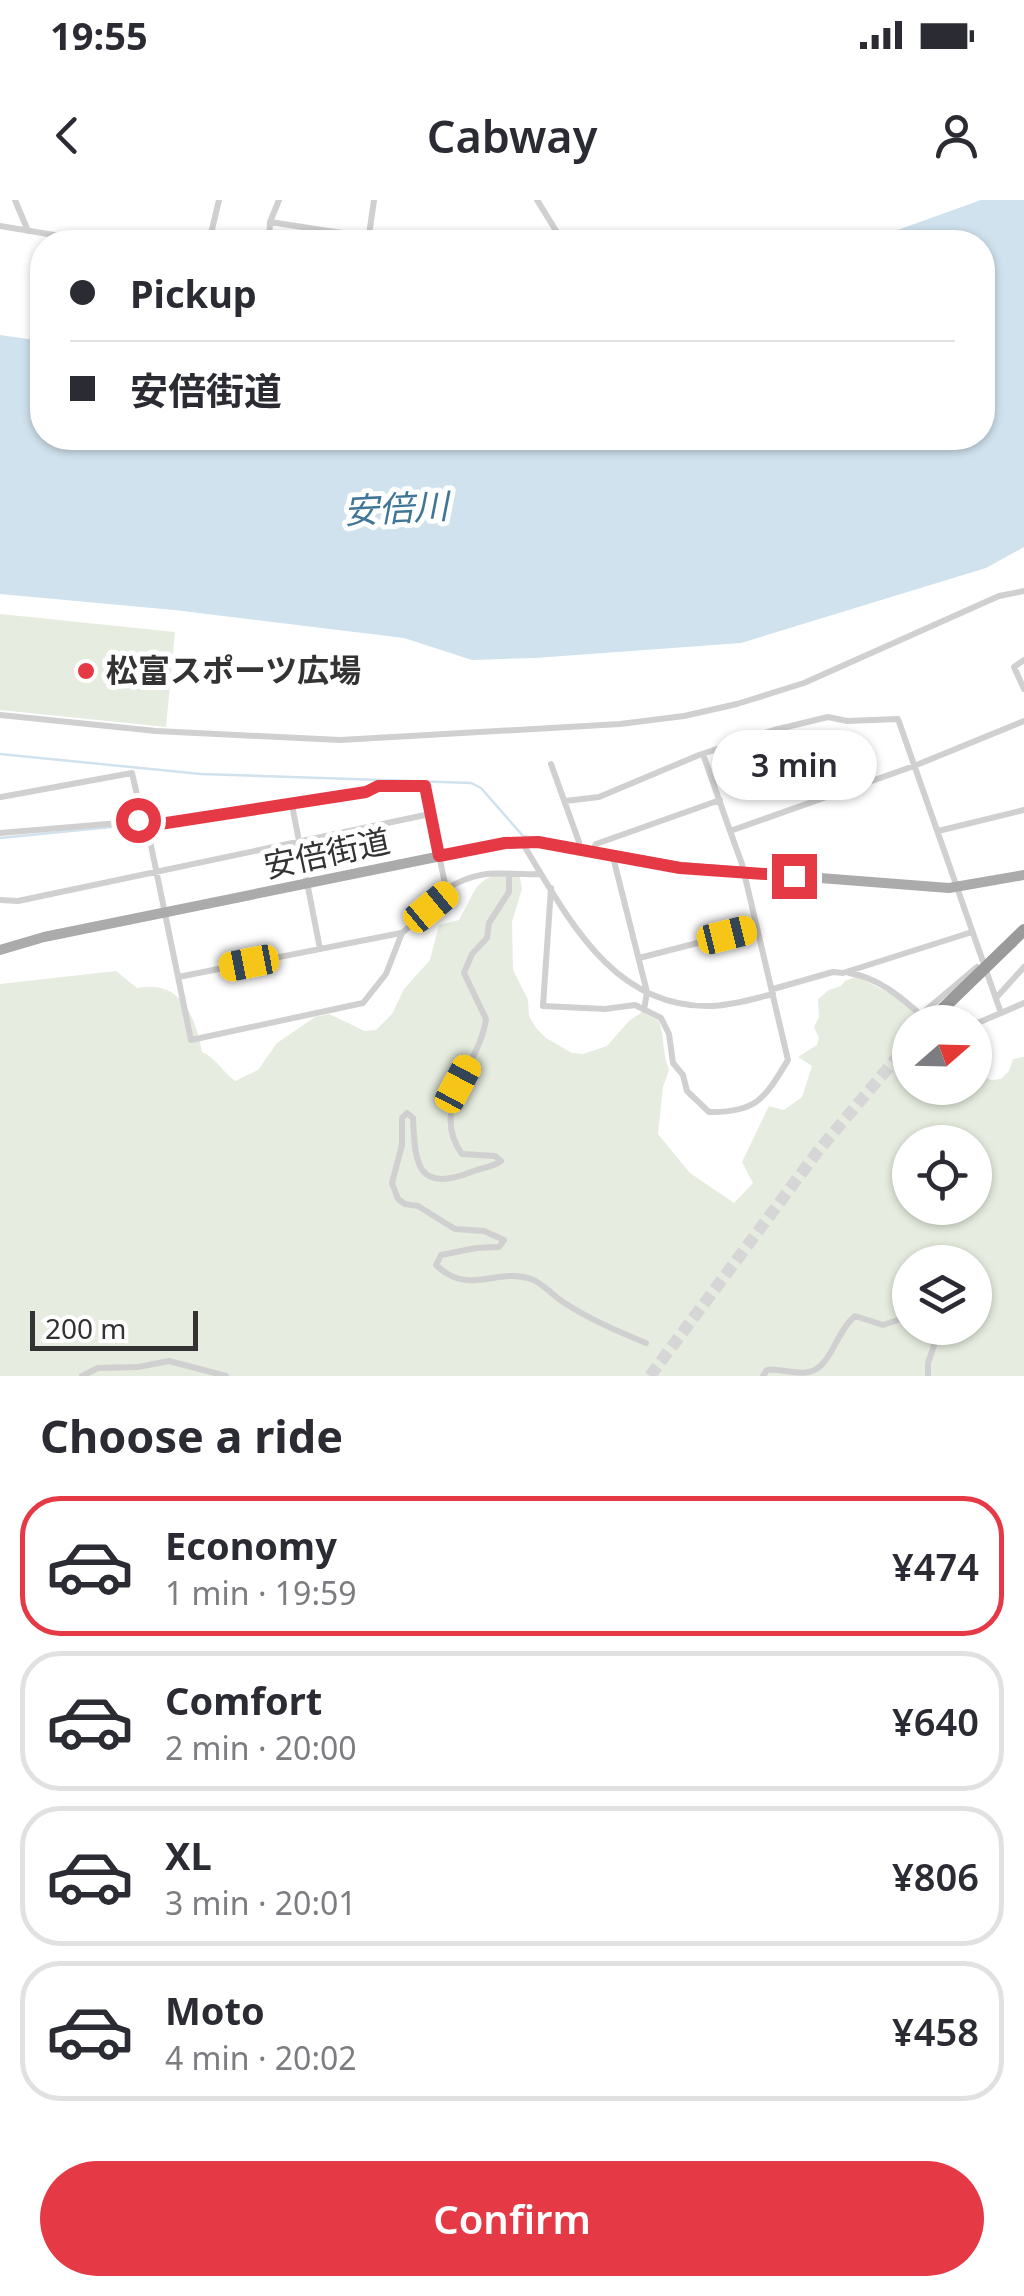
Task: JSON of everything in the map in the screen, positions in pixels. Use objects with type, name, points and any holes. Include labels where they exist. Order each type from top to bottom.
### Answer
[{"type":"highway","points":[[946,1005],[1024,930]]},
{"type":"main road","name":"安倍街道","points":[[0,950],[485,846],[522,843],[680,868],[957,888],[1024,875]]},
{"type":"street","points":[[15,200],[28,231]]},
{"type":"street","points":[[213,230],[219,200]]},
{"type":"street","points":[[270,230],[279,200]]},
{"type":"street","points":[[370,230],[374,200]]},
{"type":"street","points":[[537,200],[556,230]]},
{"type":"street","points":[[270,222],[314,230]]},
{"type":"street","points":[[0,226],[28,231]]},
{"type":"street","points":[[0,715],[156,731],[340,740],[620,724],[720,708],[804,683],[999,596],[1024,592]]},
{"type":"street","points":[[1024,660],[1014,667],[1024,689]]},
{"type":"street","points":[[565,801],[599,796],[774,730],[828,717],[847,721],[898,719],[1002,1013]]},
{"type":"street","points":[[730,831],[914,766],[1024,721]]},
{"type":"street","points":[[551,888],[544,1006],[634,1006],[644,1010],[661,1018],[669,1034],[673,1063],[694,1100],[709,1112],[758,1104],[788,1060],[742,873],[704,754]]},
{"type":"street","points":[[551,764],[580,842],[578,850]]},
{"type":"street","points":[[0,833],[145,824],[292,805],[366,792],[378,786],[425,786],[446,894],[402,932],[386,974],[363,1004],[192,1040],[158,872],[145,824],[132,773],[2,796]]},
{"type":"street","points":[[592,852],[596,844],[720,800]]},
{"type":"street","points":[[292,805],[320,949]]},
{"type":"street","points":[[938,830],[1024,810]]},
{"type":"street","points":[[0,900],[18,901],[430,814]]},
{"type":"street","points":[[522,843],[590,950],[616,973],[647,992],[709,1006],[731,1004],[833,972],[862,975],[909,1005]]},
{"type":"street","points":[[613,856],[647,992],[644,1010]]},
{"type":"street","points":[[446,889],[486,872],[509,876],[541,874]]},
{"type":"street","points":[[509,876],[509,892],[489,923],[487,938],[464,973],[486,1019],[454,1096],[451,1121],[452,1134],[462,1154],[495,1156],[501,1161],[460,1177],[432,1178],[422,1172],[413,1155],[412,1118],[407,1112],[402,1118],[394,1191],[405,1204],[418,1206],[455,1229],[484,1230],[504,1240],[499,1247],[441,1255],[436,1265],[452,1276],[480,1282],[507,1274],[530,1278],[594,1321],[646,1343]]},
{"type":"street","points":[[639,958],[756,928]]},
{"type":"street","points":[[944,1005],[983,962],[1024,930]]},
{"type":"street","points":[[178,977],[402,932]]},
{"type":"street","points":[[843,973],[972,932]]},
{"type":"street","points":[[996,998],[1024,967]]},
{"type":"street","points":[[992,1017],[1024,1004]]},
{"type":"street","points":[[763,1376],[767,1370],[797,1374],[817,1370],[855,1316],[883,1325],[892,1322]]},
{"type":"street","points":[[928,1376],[934,1345]]},
{"type":"street","points":[[82,1376],[98,1368],[169,1361],[226,1376]]},
{"type":"shaded area","name":"松富スポーツ広場","points":[[0,614],[175,632],[166,727],[0,710]]},
{"type":"shaded area","points":[[512,872],[520,878],[522,889],[512,922],[513,970],[536,1028],[572,1053],[583,1054],[607,1046],[642,1012],[659,1021],[669,1070],[663,1087],[658,1134],[690,1173],[734,1203],[753,1183],[742,1162],[769,1106],[784,1110],[802,1097],[812,1066],[798,1057],[817,1045],[819,1038],[814,1027],[819,1017],[818,999],[845,981],[857,976],[907,1005],[892,1005],[892,1105],[992,1105],[992,1080],[1001,1079],[1013,1059],[1024,1057],[1024,1376],[0,1376],[0,984],[116,971],[137,988],[165,989],[190,1013],[202,1052],[235,1081],[258,1070],[277,1043],[315,1017],[329,1014],[365,1031],[376,1030],[430,960],[439,925],[459,920],[478,887],[490,877]]},
{"type":"water","name":"安倍川","points":[[981,200],[1024,200],[1024,547],[986,568],[741,643],[472,660],[404,638],[0,594],[0,335],[30,339],[30,450],[995,450],[995,230],[897,230]]},
{"type":"waterway","points":[[0,754],[201,774],[471,783],[481,788],[523,836],[534,838]]},
{"type":"waterway","points":[[0,838],[111,827]]},
{"type":"tunnel","points":[[650,1376],[818,1151],[892,1063]]},
{"type":"place","name":"松富スポーツ広場","points":[[86,671]]},
{"type":"route","points":[[138,820],[147,826],[292,805],[366,792],[378,786],[425,786],[439,856],[505,843],[538,842],[680,868],[794,876]]}]
